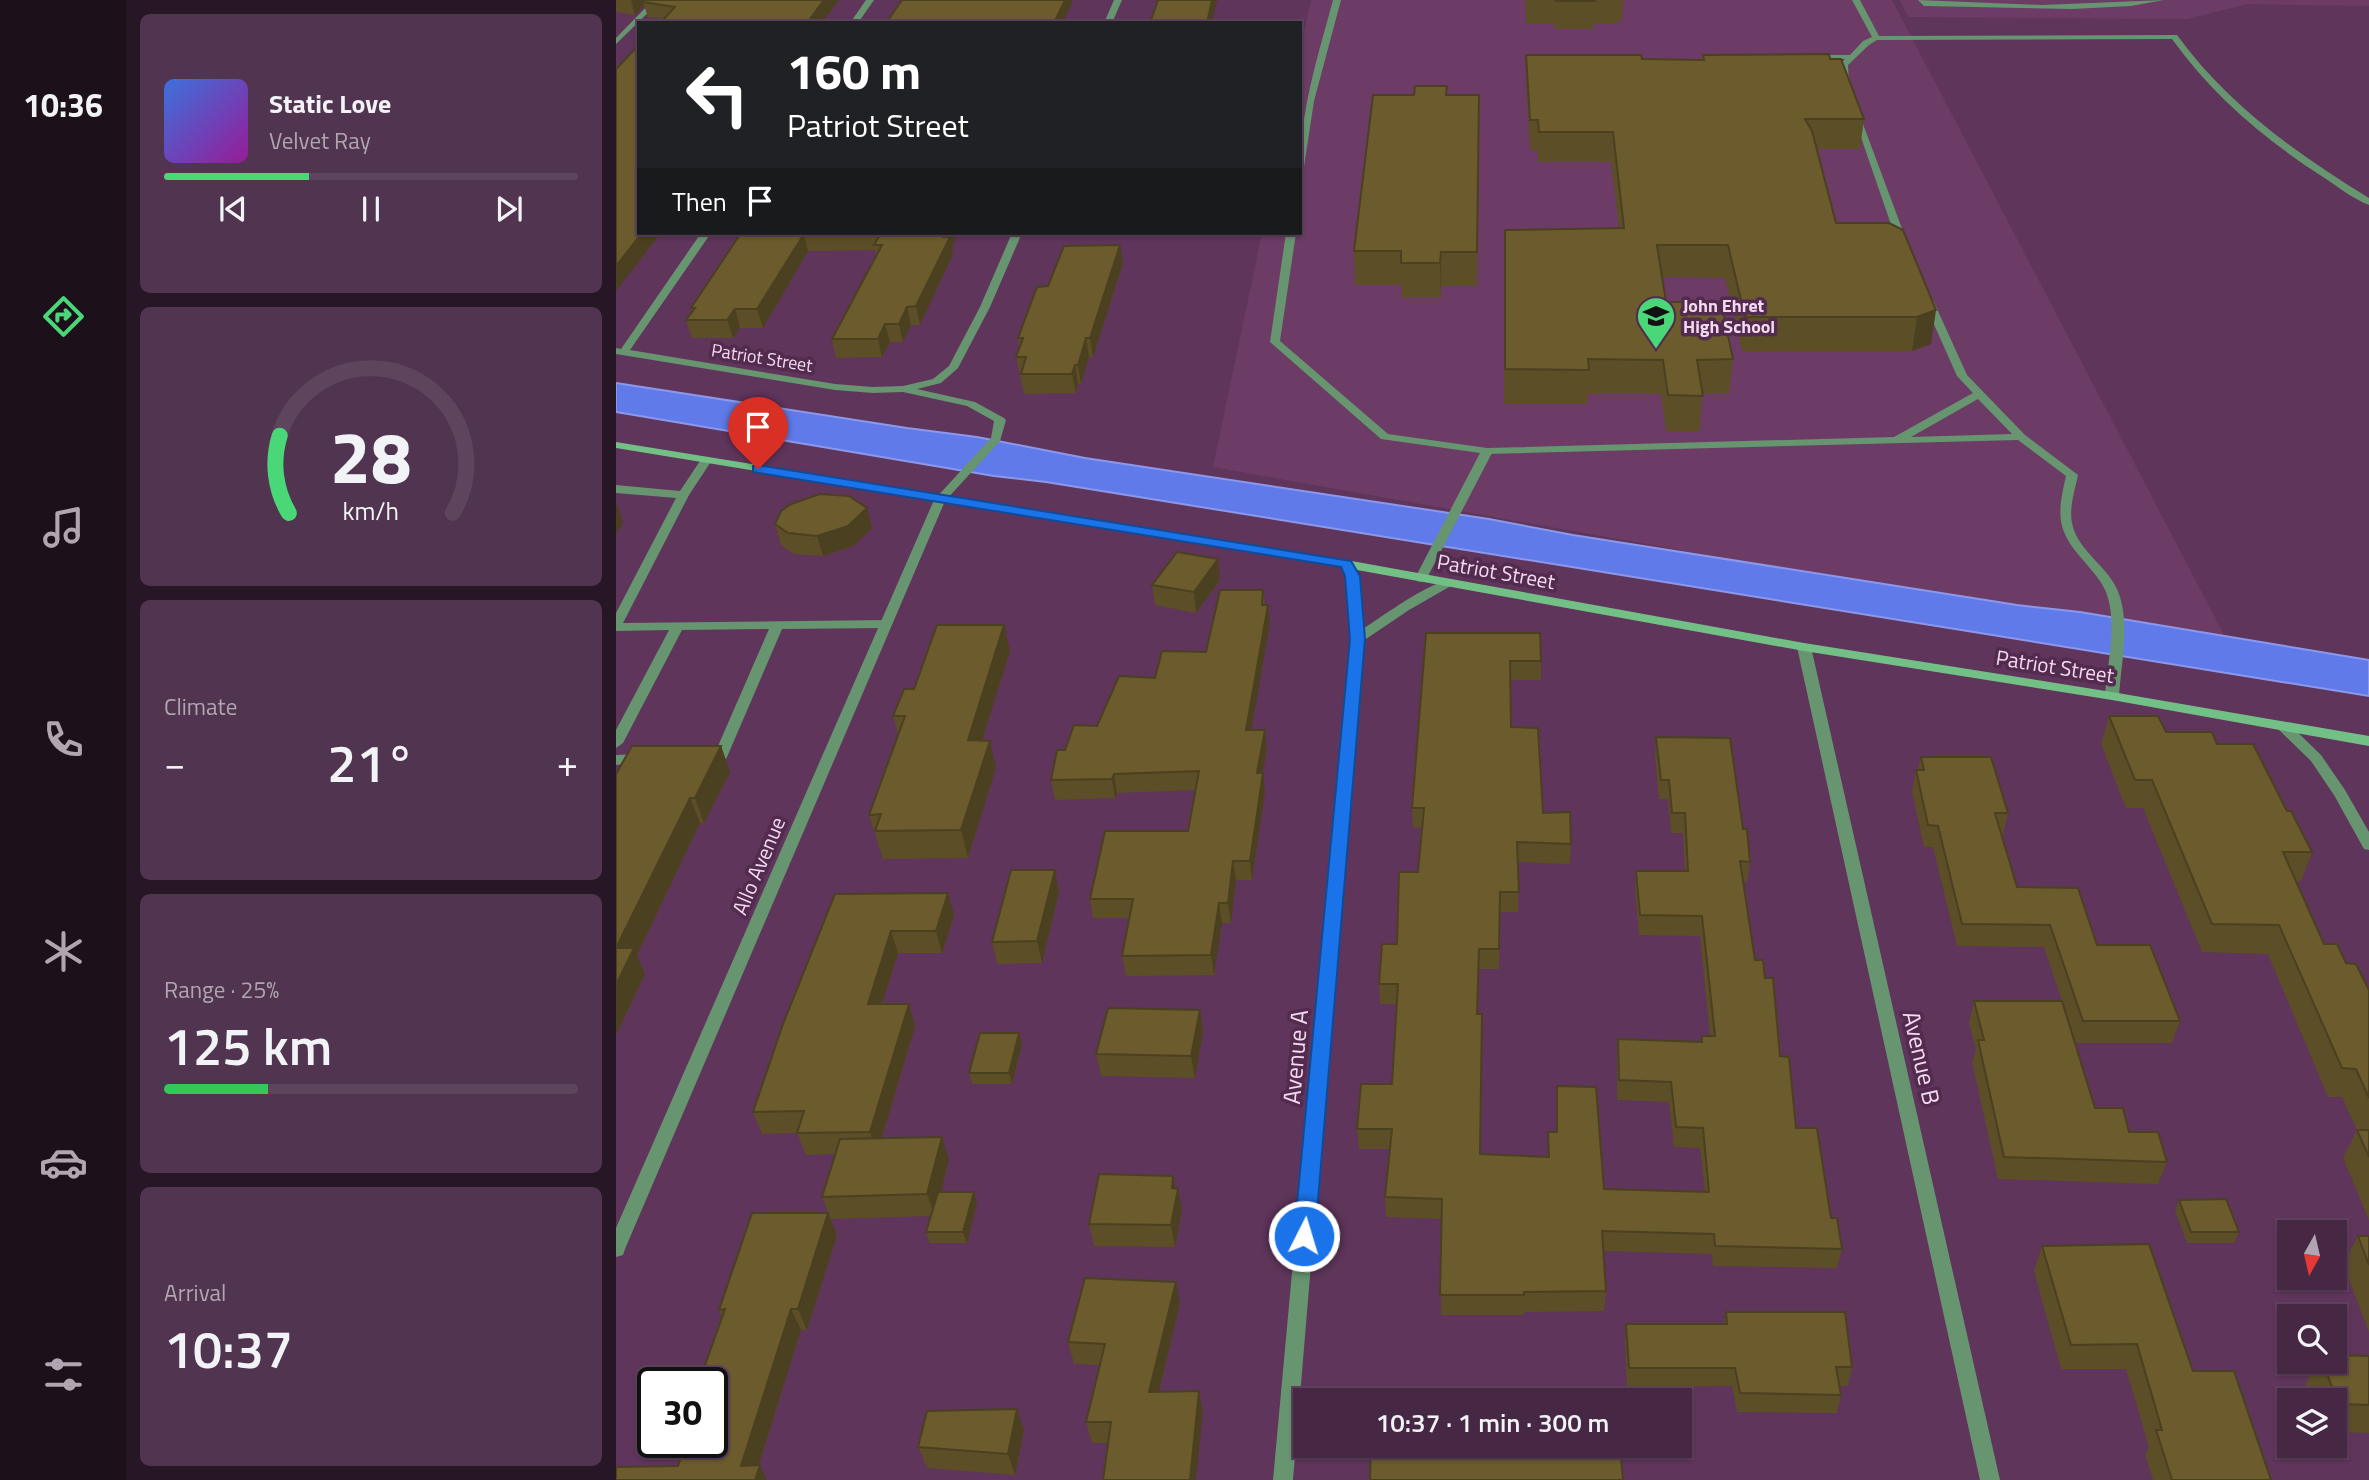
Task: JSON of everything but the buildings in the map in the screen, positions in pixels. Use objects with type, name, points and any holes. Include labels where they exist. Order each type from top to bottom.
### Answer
[{"type":"main road","name":"Patriot Street","points":[[616,445],[940,500],[1346,564],[1804,647],[2112,696],[2369,741]]},
{"type":"street","points":[[616,42],[657,0]]},
{"type":"street","points":[[854,21],[870,0]]},
{"type":"street","points":[[1109,21],[1118,0]]},
{"type":"street","points":[[1302,154],[1310,102],[1337,0]]},
{"type":"street","points":[[1856,0],[1876,38]]},
{"type":"street","points":[[1922,0],[1924,4],[2082,6],[2130,5],[2160,0]]},
{"type":"street","points":[[1849,95],[1844,83],[1844,65],[1866,43],[1876,38],[2174,37],[2192,64],[2238,110],[2330,178],[2369,202]]},
{"type":"street","points":[[1800,57],[1852,57]]},
{"type":"street","points":[[1853,108],[1893,222],[1909,257]]},
{"type":"street","points":[[619,352],[705,235]]},
{"type":"street","points":[[903,389],[937,381],[953,368],[985,307],[1016,235]]},
{"type":"street","points":[[1291,235],[1275,342],[1385,437],[1487,451],[2021,437]]},
{"type":"street","points":[[1925,293],[1962,376],[2021,437],[2072,475],[2066,505],[2066,526],[2105,578],[2113,595],[2116,611],[2112,696]]},
{"type":"street","name":"Patriot Street","points":[[619,352],[835,387],[903,389]]},
{"type":"street","name":"Allo Avenue","points":[[616,1249],[940,500],[996,439],[1000,420],[971,404],[903,389]]},
{"type":"street","points":[[1894,440],[1979,394]]},
{"type":"street","points":[[1421,578],[1487,451]]},
{"type":"street","points":[[706,460],[683,495],[616,626],[886,624]]},
{"type":"street","points":[[616,489],[683,495]]},
{"type":"street","name":"Avenue A","points":[[1283,1480],[1357,639],[1352,576],[1346,564]]},
{"type":"street","points":[[1357,639],[1404,607],[1450,583]]},
{"type":"street","points":[[694,758],[720,757],[777,626]]},
{"type":"street","points":[[616,743],[677,627]]},
{"type":"street","name":"Avenue B","points":[[1804,647],[1990,1480]]},
{"type":"street","points":[[2283,726],[2316,758],[2369,845]]},
{"type":"street","points":[[616,760],[655,759]]},
{"type":"shaded area","name":"John Ehret High School","points":[[1311,0],[1892,0],[2231,648],[1213,467],[1262,235],[1302,235],[1302,42]]},
{"type":"shaded area","points":[[1900,0],[2369,0],[2369,6],[2248,4],[2187,19],[1908,17]]},
{"type":"water","points":[[616,383],[977,437],[1085,458],[1489,519],[1573,535],[2017,605],[2080,612],[2369,660],[2369,696],[1046,482],[994,476],[616,412]]},
{"type":"place","name":"John Ehret High School","points":[[1656,350]]},
{"type":"route","points":[[758,469],[1346,564],[1352,576],[1357,639],[1304,1236]]}]
